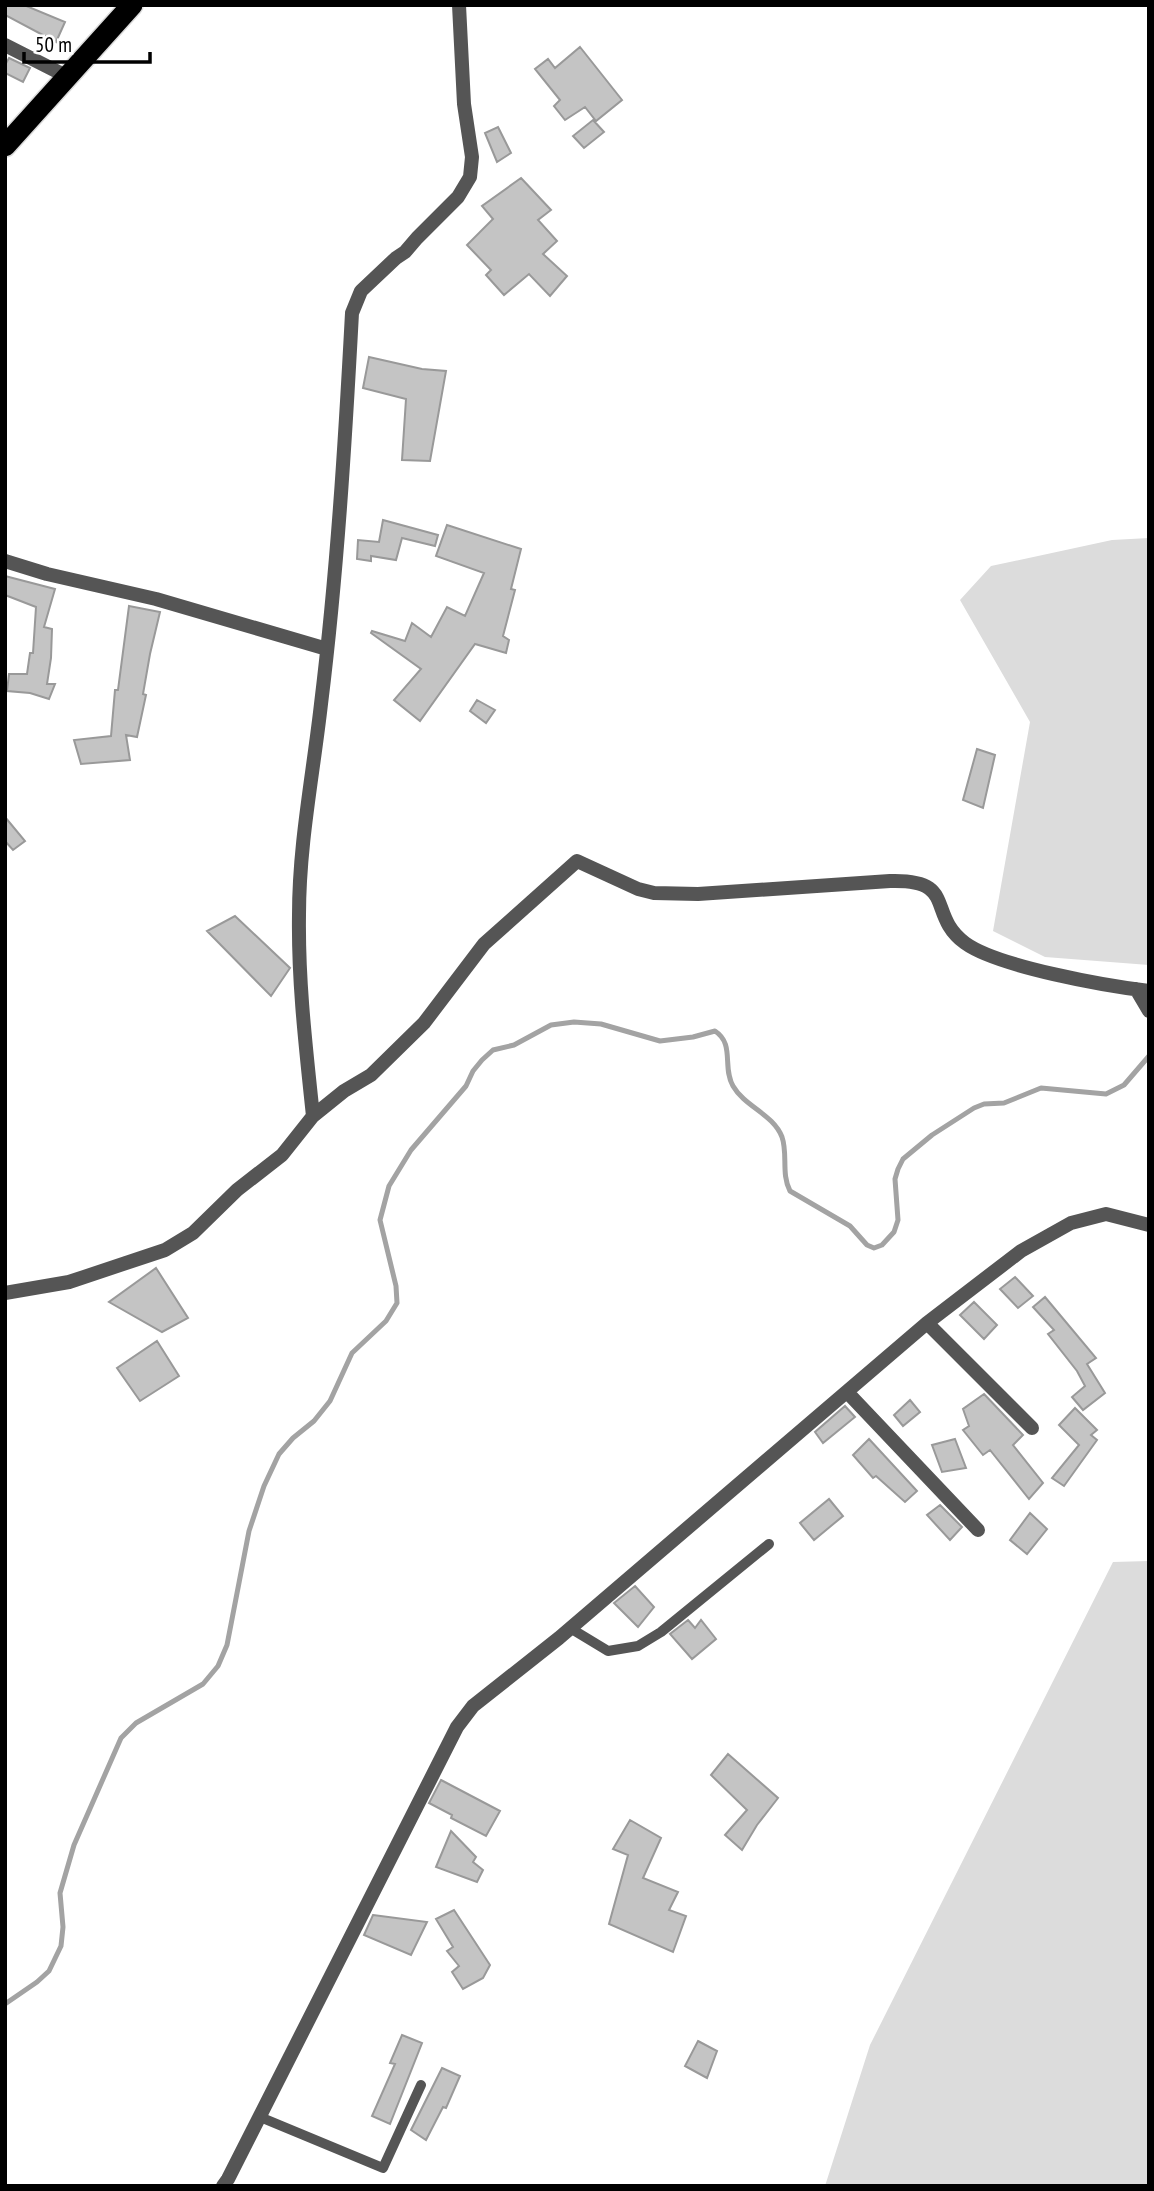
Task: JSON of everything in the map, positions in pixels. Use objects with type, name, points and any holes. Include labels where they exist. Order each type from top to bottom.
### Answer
[{"type":"highway","points":[[5,146],[132,5]]},
{"type":"street","points":[[313,1116],[299,984],[299,913],[303,831],[321,704],[344,481],[352,313],[361,291],[405,252],[458,197],[470,177],[472,156],[464,104],[459,5]]},
{"type":"street","points":[[5,45],[66,76]]},
{"type":"street","points":[[5,561],[47,574],[156,599],[327,649]]},
{"type":"street","points":[[5,1293],[69,1282],[164,1250],[204,1224],[237,1190],[282,1155],[313,1116],[380,1066],[424,1023],[484,944],[577,861],[638,889],[677,895],[916,881],[930,888],[946,921],[957,936],[980,951],[1038,969],[1142,990],[1149,1011]]},
{"type":"street","points":[[223,2186],[457,1727],[473,1706],[570,1628],[927,1322],[1021,1251],[1071,1223],[1106,1214],[1149,1225]]},
{"type":"street","points":[[927,1322],[1032,1428]]},
{"type":"street","points":[[847,1392],[978,1531]]},
{"type":"lane","points":[[570,1628],[608,1651],[638,1646],[661,1632],[769,1544]]},
{"type":"lane","points":[[260,2117],[383,2168],[421,2085]]},
{"type":"shaded area","points":[[1149,538],[1149,965],[1045,957],[993,931],[1030,722],[960,600],[991,566],[1112,540]]},
{"type":"shaded area","points":[[1149,1561],[1149,2186],[825,2186],[870,2045],[1113,1562]]},
{"type":"building","points":[[5,5],[24,5],[65,22],[56,42],[5,15]]},
{"type":"building","points":[[580,47],[622,100],[596,121],[585,107],[565,120],[554,106],[560,100],[535,69],[548,59],[555,68]]},
{"type":"building","points":[[9,58],[30,68],[23,82],[5,73]]},
{"type":"building","points":[[593,120],[604,132],[584,148],[573,136]]},
{"type":"building","points":[[498,127],[511,153],[497,162],[485,133]]},
{"type":"building","points":[[521,178],[551,210],[538,220],[557,241],[543,254],[567,276],[550,296],[529,274],[504,295],[486,275],[491,270],[467,245],[493,219],[482,206]]},
{"type":"building","points":[[369,357],[422,369],[446,371],[430,461],[402,460],[406,399],[363,388]]},
{"type":"building","points":[[383,520],[438,535],[435,546],[402,538],[396,560],[371,556],[371,561],[357,559],[358,540],[379,542]]},
{"type":"building","points":[[447,525],[521,549],[511,589],[515,590],[503,636],[509,640],[506,653],[475,644],[420,721],[394,700],[421,669],[371,633],[372,631],[405,641],[412,623],[431,637],[447,607],[465,616],[484,573],[436,556]]},
{"type":"building","points":[[5,576],[55,589],[44,627],[52,629],[47,684],[55,684],[49,699],[30,693],[7,691],[9,674],[27,674],[30,653],[33,653],[36,607],[5,595]]},
{"type":"building","points":[[129,606],[160,612],[150,654],[143,694],[146,695],[137,737],[126,735],[130,760],[81,764],[74,740],[111,736],[115,690],[118,690]]},
{"type":"building","points":[[477,700],[495,710],[486,723],[470,711]]},
{"type":"building","points":[[977,749],[995,755],[983,808],[963,800]]},
{"type":"building","points":[[5,817],[25,841],[13,850],[5,841]]},
{"type":"building","points":[[235,916],[290,968],[271,996],[207,931]]},
{"type":"building","points":[[156,1268],[188,1318],[162,1332],[109,1302]]},
{"type":"building","points":[[1015,1277],[1033,1296],[1018,1308],[1000,1289]]},
{"type":"building","points":[[1045,1297],[1096,1358],[1087,1364],[1105,1393],[1083,1410],[1072,1397],[1085,1386],[1077,1371],[1048,1334],[1054,1330],[1033,1307]]},
{"type":"building","points":[[974,1302],[997,1325],[984,1339],[960,1315]]},
{"type":"building","points":[[157,1341],[179,1376],[140,1401],[117,1368]]},
{"type":"building","points":[[984,1394],[1023,1435],[1013,1445],[1043,1483],[1029,1499],[990,1450],[983,1455],[963,1430],[969,1426],[963,1409]]},
{"type":"building","points":[[910,1400],[920,1412],[903,1426],[894,1415]]},
{"type":"building","points":[[845,1406],[855,1417],[823,1443],[815,1432]]},
{"type":"building","points":[[1075,1408],[1097,1430],[1091,1435],[1097,1440],[1064,1486],[1052,1478],[1079,1445],[1059,1425]]},
{"type":"building","points":[[869,1439],[917,1491],[905,1502],[876,1476],[873,1478],[853,1455]]},
{"type":"building","points":[[955,1439],[966,1468],[942,1472],[932,1445]]},
{"type":"building","points":[[829,1499],[843,1516],[814,1540],[800,1523]]},
{"type":"building","points":[[940,1505],[962,1527],[950,1540],[927,1515]]},
{"type":"building","points":[[1030,1513],[1047,1529],[1027,1554],[1010,1540]]},
{"type":"building","points":[[635,1586],[654,1607],[638,1627],[614,1603]]},
{"type":"building","points":[[688,1620],[695,1628],[701,1620],[716,1639],[692,1659],[670,1634]]},
{"type":"building","points":[[728,1754],[778,1798],[742,1850],[725,1835],[747,1810],[711,1775]]},
{"type":"building","points":[[441,1780],[500,1811],[486,1836],[429,1803]]},
{"type":"building","points":[[630,1820],[661,1838],[643,1878],[678,1892],[669,1910],[686,1916],[673,1952],[609,1924],[628,1855],[613,1849]]},
{"type":"building","points":[[451,1831],[476,1857],[473,1862],[483,1870],[477,1882],[436,1867]]},
{"type":"building","points":[[454,1910],[490,1965],[483,1978],[463,1989],[452,1972],[459,1966],[447,1951],[453,1947],[436,1919]]},
{"type":"building","points":[[373,1915],[427,1922],[411,1955],[364,1935]]},
{"type":"building","points":[[402,2035],[422,2043],[390,2124],[372,2116],[395,2064],[390,2063]]},
{"type":"building","points":[[698,2041],[717,2051],[707,2078],[685,2066]]},
{"type":"building","points":[[442,2068],[460,2076],[446,2108],[443,2107],[426,2140],[411,2130]]},
{"type":"waterway","points":[[5,2004],[49,1971],[61,1946],[63,1927],[60,1893],[74,1845],[121,1738],[136,1723],[203,1684],[218,1666],[227,1645],[249,1531],[264,1486],[279,1454],[314,1421],[330,1401],[352,1353],[386,1321],[397,1303],[396,1286],[380,1220],[389,1186],[411,1150],[466,1086],[482,1060],[493,1050],[514,1045],[551,1025],[574,1022],[601,1024],[660,1041],[715,1031],[725,1042],[728,1071],[733,1086],[744,1100],[772,1122],[782,1137],[790,1191],[850,1226],[867,1245],[874,1248],[882,1245],[894,1232],[898,1220],[895,1179],[903,1159],[932,1135],[974,1108],[984,1104],[1004,1103],[1041,1088],[1106,1094],[1124,1085],[1149,1056]]}]
